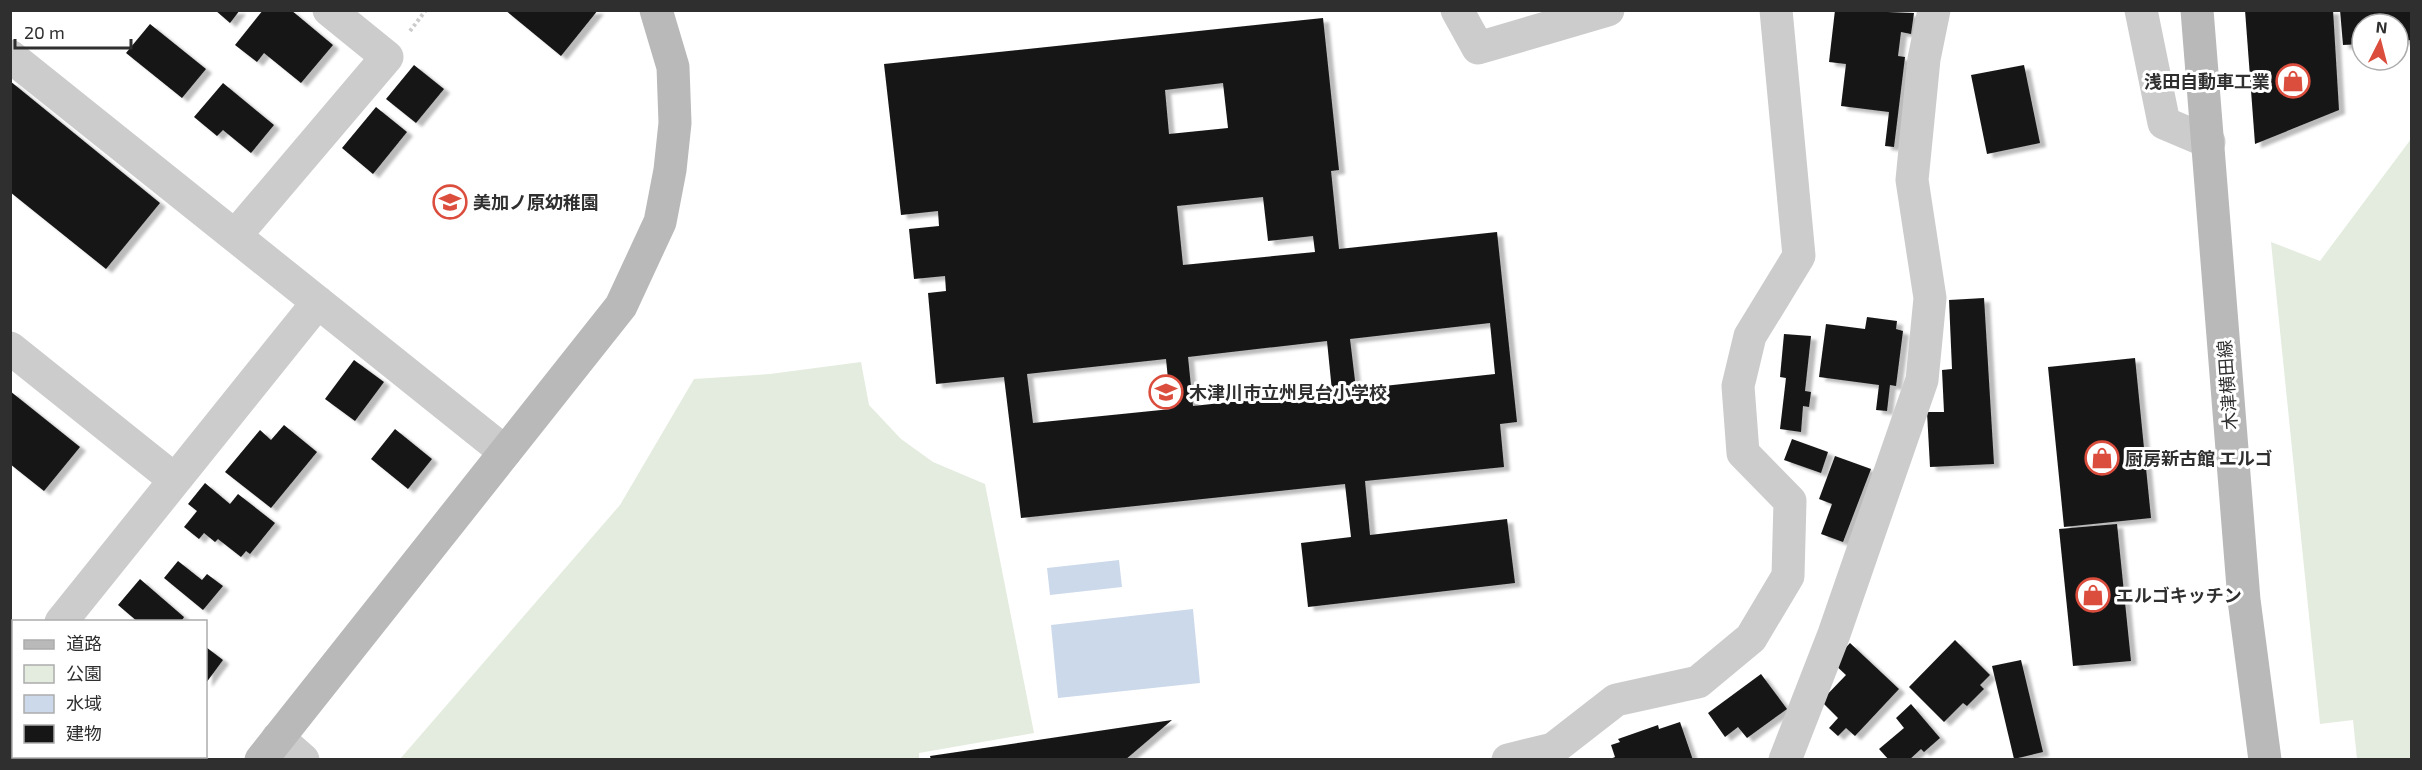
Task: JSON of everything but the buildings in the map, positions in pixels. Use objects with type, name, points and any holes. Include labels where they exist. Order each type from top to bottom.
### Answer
[{"type":"street","points":[[235,236],[387,57],[329,10]]},
{"type":"street","points":[[303,759],[269,749],[621,306],[660,222],[675,123],[673,67],[656,10]]},
{"type":"street","points":[[1457,10],[1478,48],[1608,10]]},
{"type":"street","points":[[1508,759],[1553,750],[1616,700],[1698,682],[1751,638],[1788,576],[1790,501],[1743,453],[1738,386],[1750,336],[1799,256],[1776,10]]},
{"type":"street","points":[[1785,759],[1834,634],[1922,380],[1930,298],[1911,180],[1924,59],[1934,10]]},
{"type":"street","points":[[2141,10],[2164,123],[2209,142]]},
{"type":"street","name":"木津横田線","points":[[2197,10],[2244,600],[2265,759]]},
{"type":"street","points":[[10,56],[505,452]]},
{"type":"street","points":[[62,620],[318,302]]},
{"type":"street","points":[[10,348],[176,480]]},
{"type":"green space","points":[[2411,139],[2411,759],[2357,759],[2353,720],[2320,724],[2271,242],[2320,261]]},
{"type":"green space","points":[[861,362],[869,405],[901,439],[933,462],[985,484],[1034,733],[919,753],[919,760],[400,759],[620,505],[694,379],[770,374]]},
{"type":"water","points":[[1119,560],[1122,587],[1050,595],[1047,568]]},
{"type":"water","points":[[1193,609],[1200,683],[1058,698],[1051,625]]},
{"type":"place","name":"浅田自動車工業","points":[[2293,81]]},
{"type":"place","name":"美加ノ原幼稚園","points":[[450,202]]},
{"type":"place","name":"木津川市立州見台小学校","points":[[1166,392]]},
{"type":"place","name":"厨房新古館 エルゴ","points":[[2102,458]]},
{"type":"place","name":"エルゴキッチン","points":[[2093,595]]}]
